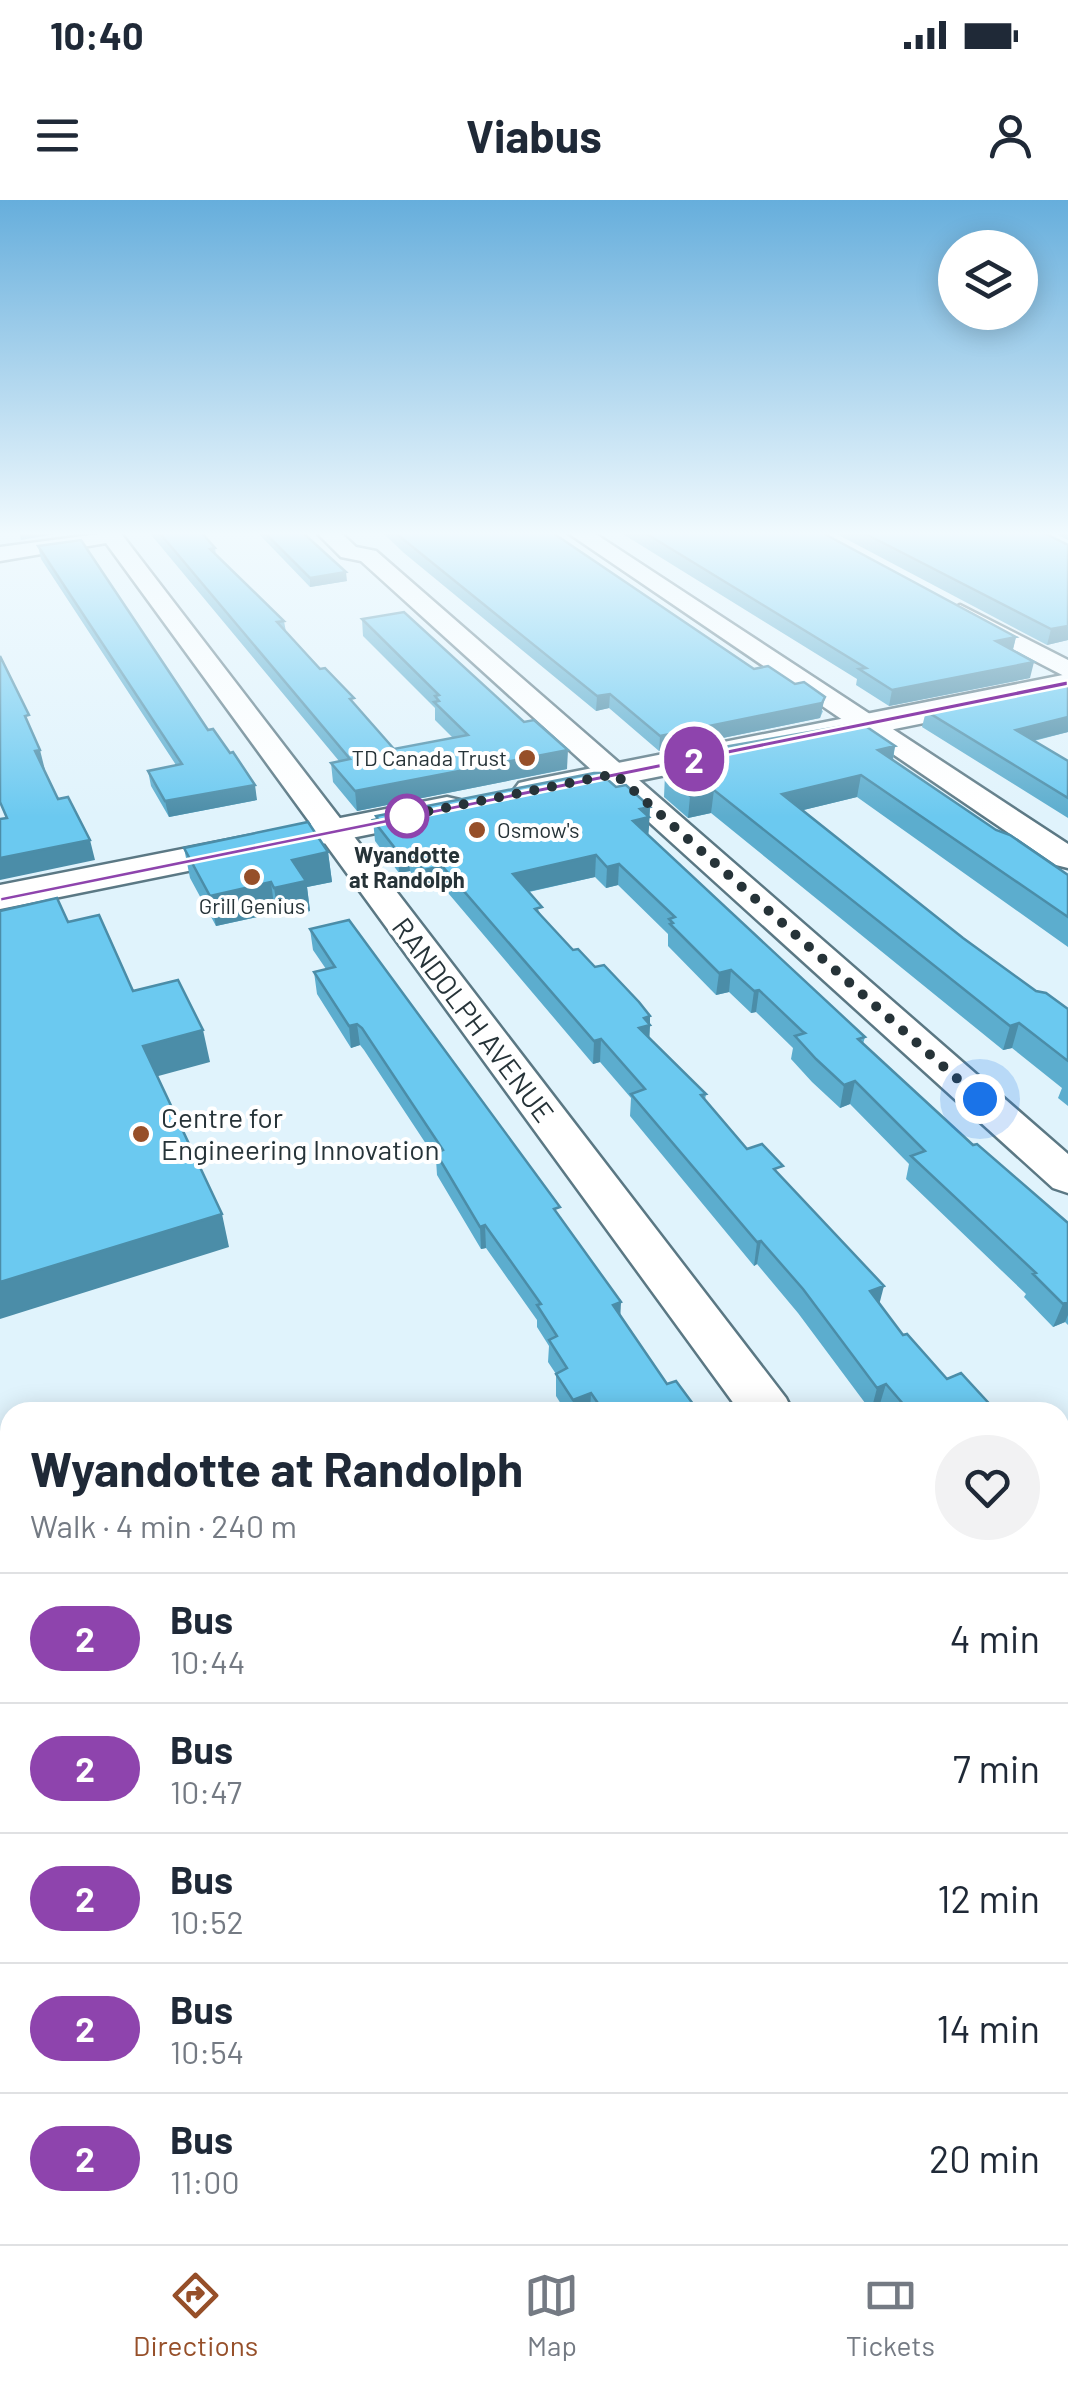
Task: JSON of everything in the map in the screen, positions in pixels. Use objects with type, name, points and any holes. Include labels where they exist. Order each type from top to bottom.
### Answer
[{"type":"main road","points":[[0,898],[1068,684]]},
{"type":"street","name":"RANDOLPH AVENUE","points":[[180,626],[761,1402]]},
{"type":"street","points":[[451,626],[1068,1178]]},
{"type":"street","points":[[719,626],[1068,858]]},
{"type":"street","points":[[987,626],[1068,670]]},
{"type":"building","points":[[91,626],[139,626],[208,730],[213,729],[233,752],[255,785],[165,801],[148,771],[182,764]]},
{"type":"building","points":[[238,626],[281,626],[320,669],[325,668],[354,698],[350,699],[394,749],[468,735],[434,702],[439,701],[435,696],[439,695],[369,626],[420,626],[524,722],[534,720],[568,750],[355,791],[331,763],[350,759]]},
{"type":"building","points":[[511,626],[691,626],[754,669],[768,666],[795,684],[804,682],[825,697],[822,703],[660,736],[610,694],[597,696]]},
{"type":"building","points":[[798,626],[996,626],[1016,637],[996,641],[1034,662],[892,690],[859,669],[866,668]]},
{"type":"building","points":[[0,656],[29,715],[25,716],[40,750],[35,751],[58,799],[68,797],[90,840],[0,858],[0,819],[7,818],[0,802]]},
{"type":"building","points":[[1068,683],[1068,717],[1016,730],[1068,761],[1068,798],[926,711]]},
{"type":"building","points":[[861,723],[895,746],[878,750],[1068,875],[1068,917],[861,775],[782,794],[963,938],[1036,991],[1046,993],[1068,1009],[1068,1061],[1019,1023],[1010,1026],[714,790],[690,796],[665,774],[682,771],[670,761],[694,757],[689,753]]},
{"type":"building","points":[[594,773],[600,773],[616,787],[626,785],[650,807],[640,809],[649,817],[633,821],[865,1037],[858,1039],[973,1145],[977,1144],[1068,1223],[1068,1302],[1063,1304],[1033,1274],[1036,1273],[911,1156],[925,1151],[855,1081],[844,1085],[816,1059],[795,1036],[805,1033],[759,990],[754,991],[731,970],[719,973],[670,924],[673,923],[669,919],[675,917],[619,864],[607,867],[596,855],[513,874],[542,907],[535,909],[573,950],[578,949],[595,967],[604,965],[639,1002],[650,1016],[644,1018],[650,1025],[639,1028],[706,1094],[701,1095],[747,1149],[762,1144],[783,1166],[774,1169],[884,1286],[870,1291],[903,1335],[907,1334],[947,1379],[961,1373],[988,1402],[901,1402],[886,1384],[877,1388],[803,1289],[761,1241],[757,1242],[631,1094],[645,1089],[601,1039],[594,1041],[442,866],[424,870],[408,850],[398,852],[373,820],[378,819],[376,816]]},
{"type":"building","points":[[308,822],[328,852],[292,860],[306,881],[274,888],[271,882],[210,896],[184,848]]},
{"type":"building","name":"Centre for Engineering Innovation","points":[[57,898],[68,922],[99,915],[133,991],[178,980],[203,1030],[143,1046],[222,1214],[0,1282],[0,911]]},
{"type":"building","points":[[349,920],[560,1207],[554,1209],[621,1302],[613,1305],[667,1384],[676,1381],[692,1402],[597,1402],[591,1393],[573,1400],[556,1374],[567,1368],[549,1340],[557,1336],[537,1305],[541,1304],[485,1225],[480,1227],[436,1153],[443,1150],[362,1028],[357,1024],[349,1026],[314,972],[335,967],[310,929]]},
{"type":"bus line","name":"2","points":[[0,897],[1068,684]]},
{"type":"place","name":"TD Canada Trust","points":[[527,758]]},
{"type":"place","name":"Wyandotte at Randolph","points":[[407,816]]},
{"type":"place","name":"Osmow's","points":[[477,830]]},
{"type":"place","name":"Grill Genius","points":[[252,877]]},
{"type":"place","name":"Centre for Engineering Innovation","points":[[141,1134]]},
{"type":"route","points":[[407,816],[400,817],[615,774],[980,1099]]}]
